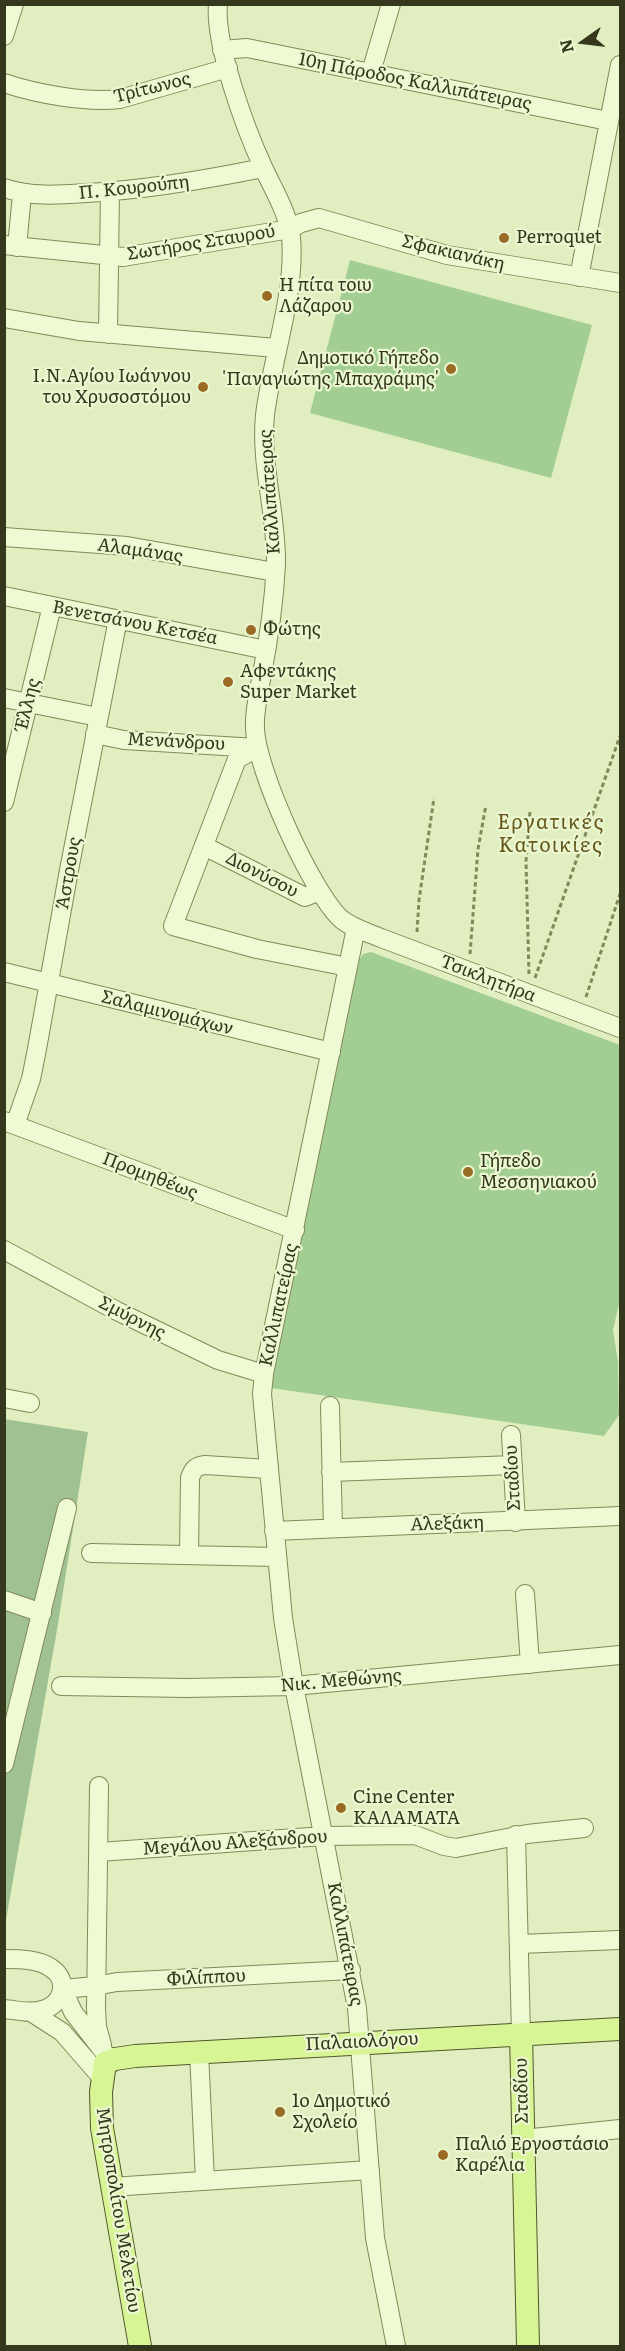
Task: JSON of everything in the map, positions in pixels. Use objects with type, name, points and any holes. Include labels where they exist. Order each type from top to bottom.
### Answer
[{"type":"main road","name":"Παλαιολόγου","points":[[103,2064],[115,2059],[135,2056],[621,2029]]},
{"type":"main road","name":"Σταδίου","points":[[521,2034],[528,2346]]},
{"type":"main road","name":"Μητροπολίτου Μελετίου","points":[[103,2064],[102,2128],[140,2346]]},
{"type":"street","points":[[4,36],[14,4]]},
{"type":"street","name":"Καλλιπάτειρας","points":[[218,4],[217,20],[222,50],[263,168],[290,229],[291,268],[269,385],[264,434],[275,548],[275,572],[266,650],[255,716],[257,748],[273,794],[320,891],[339,916],[356,928]]},
{"type":"street","points":[[371,72],[391,4]]},
{"type":"street","name":"10η Πάροδος Καλλιπάτειρας","points":[[222,50],[247,48],[608,121]]},
{"type":"street","points":[[579,277],[608,121],[621,65]]},
{"type":"street","name":"Τρίτωνος","points":[[4,83],[67,96],[109,100],[228,68]]},
{"type":"street","name":"Π. Κουρούπη","points":[[4,188],[22,194],[110,192],[167,187],[263,168]]},
{"type":"street","points":[[108,333],[110,192]]},
{"type":"street","points":[[11,246],[22,194]]},
{"type":"street","name":"Σφακιανάκη","points":[[290,229],[301,223],[319,219],[447,255],[621,282]]},
{"type":"street","name":"Σωτήρος Σταυρού","points":[[11,246],[123,257],[290,229]]},
{"type":"street","points":[[4,318],[79,331],[276,348]]},
{"type":"street","name":"Αλαμάνας","points":[[4,537],[127,546],[275,572]]},
{"type":"street","name":"Βενετσάνου Κετσέα","points":[[4,596],[266,650]]},
{"type":"street","name":"Έλλης","points":[[4,802],[52,606]]},
{"type":"street","name":"Άστρους","points":[[10,1123],[31,1079],[118,619]]},
{"type":"street","name":"Μενάνδρου","points":[[4,698],[28,703],[96,726],[124,740],[257,748]]},
{"type":"street","points":[[257,748],[237,759],[173,926],[257,949],[348,967]]},
{"type":"street","name":"Διονύσου","points":[[204,846],[305,897],[320,891]]},
{"type":"street","name":"Τσικλητήρα","points":[[356,928],[621,1028]]},
{"type":"street","name":"Καλλιπατείρας","points":[[294,1686],[276,1557],[262,1394],[264,1374],[356,928]]},
{"type":"street","name":"Σαλαμινομάχων","points":[[4,972],[330,1052]]},
{"type":"street","name":"Προμηθέως","points":[[10,1123],[295,1230]]},
{"type":"street","name":"Σμύρνης","points":[[7,1256],[218,1360],[264,1374]]},
{"type":"street","points":[[4,1398],[30,1403]]},
{"type":"street","points":[[330,1406],[333,1528]]},
{"type":"street","name":"Σταδίου","points":[[511,1435],[516,1522]]},
{"type":"street","points":[[189,1555],[192,1471],[198,1466],[205,1465],[268,1469]]},
{"type":"street","points":[[331,1472],[513,1465]]},
{"type":"street","points":[[5,1758],[67,1508]]},
{"type":"street","name":"Αλεξάκη","points":[[274,1531],[621,1516]]},
{"type":"street","points":[[91,1553],[276,1557]]},
{"type":"street","points":[[525,1594],[530,1664]]},
{"type":"street","points":[[4,1600],[42,1613]]},
{"type":"street","name":"Νικ. Μεθώνης","points":[[61,1686],[187,1688],[294,1686],[621,1655]]},
{"type":"street","name":"Καλλιπάτειρας","points":[[294,1686],[351,1970],[361,2042],[375,2238],[396,2346]]},
{"type":"street","name":"Μητροπολίτου Μελετίου","points":[[99,1786],[95,1986],[97,2027],[103,2064]]},
{"type":"street","name":"Μεγάλου Αλεξάνδρου","points":[[99,1852],[324,1836],[415,1835],[456,1848],[516,1836],[584,1828]]},
{"type":"street","name":"Σταδίου","points":[[516,1836],[521,2034]]},
{"type":"street","points":[[519,1944],[621,1940]]},
{"type":"street","points":[[4,1959],[41,1963],[50,1967],[62,1981],[73,2012],[103,2064]]},
{"type":"street","name":"Φιλίππου","points":[[63,1989],[117,1982],[351,1970]]},
{"type":"street","points":[[4,2009],[31,2012],[49,2008],[61,1998],[63,1989]]},
{"type":"street","points":[[31,2012],[62,2032],[103,2064]]},
{"type":"street","points":[[199,2052],[206,2181]]},
{"type":"street","points":[[523,2139],[621,2128]]},
{"type":"street","points":[[111,2187],[370,2170]]},
{"type":"path","points":[[530,994],[621,736]]},
{"type":"path","points":[[417,951],[419,900],[434,798]]},
{"type":"path","points":[[468,971],[478,849],[486,805]]},
{"type":"path","points":[[530,811],[525,861],[530,994]]},
{"type":"path","points":[[581,1013],[621,894]]},
{"type":"green space","name":"Δημοτικό Γήπεδο 'Παναγιώτης Μπαχράμης'","points":[[350,260],[592,325],[551,478],[310,413]]},
{"type":"green space","name":"Γήπεδο Μεσσηνιακού","points":[[371,952],[620,1045],[620,1300],[613,1330],[618,1362],[619,1415],[604,1436],[271,1388],[357,964],[363,954]]},
{"type":"green space","points":[[4,1419],[88,1432],[58,1624],[6,1920]]},
{"type":"place","name":"Perroquet","points":[[504,238]]},
{"type":"place","name":"Η πίτα τοιυ Λάζαρου","points":[[267,296]]},
{"type":"place","name":"Δημοτικό Γήπεδο 'Παναγιώτης Μπαχράμης'","points":[[451,369]]},
{"type":"place","name":"Ι.Ν.Αγίου Ιωάννου του Χρυσοστόμου","points":[[203,387]]},
{"type":"place","name":"Φώτης","points":[[251,630]]},
{"type":"place","name":"Αφεντάκης Super Market","points":[[228,682]]},
{"type":"place","name":"Γήπεδο Μεσσηνιακού","points":[[468,1172]]},
{"type":"place","name":"Cine Center ΚΑΛΑΜΑΤΑ","points":[[341,1808]]},
{"type":"place","name":"1o Δημοτικό Σχολείο","points":[[280,2112]]},
{"type":"place","name":"Παλιό Εργοστάσιο Καρέλια","points":[[443,2155]]},
{"type":"district","name":"Εργατικές Κατοικίες","points":[[551,834]]}]
